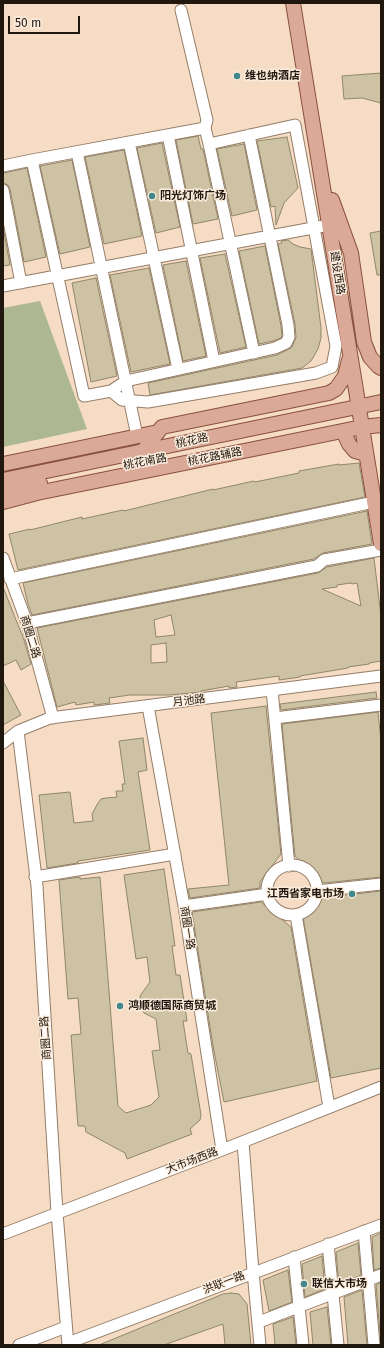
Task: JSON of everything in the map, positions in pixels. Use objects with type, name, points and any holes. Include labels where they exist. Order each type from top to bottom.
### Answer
[{"type":"main road","name":"建设西路","points":[[293,3],[350,354],[362,406],[370,423],[381,544]]},
{"type":"main road","name":"建设西路","points":[[300,3],[332,200],[362,406]]},
{"type":"main road","points":[[332,200],[350,253],[364,342],[370,357],[381,368]]},
{"type":"main road","points":[[3,501],[144,456],[162,427],[329,393],[336,389],[346,376],[350,354]]},
{"type":"main road","name":"桃花路","points":[[3,480],[144,456],[381,402]]},
{"type":"main road","name":"建设西路","points":[[370,423],[366,454],[378,501]]},
{"type":"main road","name":"桃花路辅路","points":[[3,501],[343,431],[370,423]]},
{"type":"main road","name":"桃花南路","points":[[3,491],[144,456],[370,423]]},
{"type":"main road","points":[[343,431],[349,444],[355,451],[366,454]]},
{"type":"main road","points":[[3,464],[158,432]]},
{"type":"street","points":[[181,10],[207,120],[205,128],[254,352]]},
{"type":"street","points":[[209,144],[313,122]]},
{"type":"street","points":[[111,392],[122,400],[148,402],[316,373],[332,367],[336,346],[296,125]]},
{"type":"street","points":[[3,166],[205,128]]},
{"type":"street","points":[[168,135],[214,361]]},
{"type":"street","points":[[32,160],[84,396],[111,392],[126,381],[275,348],[286,343],[289,337],[249,135]]},
{"type":"street","points":[[129,142],[178,369]]},
{"type":"street","points":[[77,152],[137,436]]},
{"type":"street","points":[[3,190],[21,283]]},
{"type":"street","points":[[3,286],[329,225]]},
{"type":"street","points":[[10,580],[378,501]]},
{"type":"street","points":[[27,622],[317,566],[324,560],[381,550]]},
{"type":"street","name":"商圈二路","points":[[3,558],[27,622],[53,718]]},
{"type":"street","name":"月池路","points":[[3,743],[18,731],[53,718],[381,676]]},
{"type":"street","points":[[272,690],[289,866]]},
{"type":"street","points":[[275,718],[381,705]]},
{"type":"street","name":"商圈一路","points":[[148,706],[184,906],[222,1150]]},
{"type":"street","name":"商圈二路","points":[[18,731],[36,877],[57,1213],[68,1344]]},
{"type":"street","points":[[36,877],[175,854]]},
{"type":"street","points":[[289,866],[298,866],[312,875],[316,883],[317,891],[315,900],[311,907],[296,915],[288,915],[281,913],[270,902],[268,886],[270,879],[275,872],[289,866]]},
{"type":"street","points":[[317,891],[381,884]]},
{"type":"street","points":[[184,906],[268,894]]},
{"type":"street","points":[[296,915],[329,1107]]},
{"type":"street","name":"大市场西路","points":[[3,1234],[243,1142],[381,1086]]},
{"type":"street","points":[[243,1142],[260,1345]]},
{"type":"street","name":"洪联一路","points":[[68,1344],[253,1272],[381,1225]]},
{"type":"street","points":[[364,1231],[374,1345]]},
{"type":"street","points":[[328,1244],[338,1345]]},
{"type":"street","points":[[294,1257],[303,1345]]},
{"type":"street","points":[[258,1322],[381,1275]]},
{"type":"street","points":[[19,1345],[66,1327]]},
{"type":"shaded area","points":[[40,301],[87,429],[3,447],[3,308]]},
{"type":"building","points":[[381,73],[381,103],[362,98],[344,99],[342,76]]},
{"type":"building","points":[[198,136],[201,149],[203,149],[218,219],[193,224],[176,140]]},
{"type":"building","points":[[287,137],[298,188],[284,203],[276,225],[275,206],[271,207],[257,141]]},
{"type":"building","points":[[162,143],[180,227],[156,233],[137,148]]},
{"type":"building","points":[[244,144],[257,210],[232,216],[217,149]]},
{"type":"building","points":[[124,150],[142,236],[104,244],[85,157]]},
{"type":"building","points":[[72,160],[90,247],[60,254],[40,166]]},
{"type":"building","points":[[27,168],[46,257],[24,262],[10,189],[8,185],[3,183],[3,173]]},
{"type":"building","points":[[3,227],[10,265],[3,266]]},
{"type":"building","points":[[381,231],[381,275],[377,275],[370,233]]},
{"type":"building","points":[[288,240],[300,247],[311,249],[321,338],[318,349],[311,361],[302,368],[150,395],[148,383],[277,355],[292,347],[296,337],[295,324],[278,244],[282,243],[281,241]]},
{"type":"building","points":[[265,246],[282,336],[281,338],[273,341],[259,344],[239,251]]},
{"type":"building","points":[[225,254],[246,347],[220,353],[200,258]]},
{"type":"building","points":[[186,261],[206,356],[183,361],[163,265]]},
{"type":"building","points":[[149,268],[170,364],[131,372],[110,275]]},
{"type":"building","points":[[96,278],[117,376],[91,382],[72,283]]},
{"type":"building","points":[[359,463],[365,497],[18,570],[9,534],[82,517],[82,519],[124,511],[213,489],[299,473],[299,471],[339,464]]},
{"type":"building","points":[[367,511],[372,544],[323,553],[314,559],[32,615],[28,604],[23,583]]},
{"type":"building","points":[[374,558],[381,616],[381,661],[300,677],[279,680],[279,676],[236,682],[237,687],[229,688],[229,686],[201,692],[169,695],[130,695],[109,698],[110,703],[94,705],[94,702],[76,705],[75,702],[57,707],[37,628],[318,573],[327,567]],"holes":[[[357,583],[361,606],[322,589]],[[171,615],[175,635],[156,637],[154,620]],[[166,643],[167,662],[151,663],[151,645]]]},
{"type":"building","points":[[3,587],[24,640],[31,664],[21,670],[16,660],[3,666]]},
{"type":"building","points":[[3,681],[21,715],[3,725]]},
{"type":"building","points":[[376,692],[377,698],[281,710],[280,704]]},
{"type":"building","points":[[266,706],[281,854],[260,882],[260,888],[190,898],[188,889],[229,885],[211,713]]},
{"type":"building","points":[[378,712],[381,741],[381,877],[324,883],[295,856],[282,724]]},
{"type":"building","points":[[143,738],[147,770],[138,772],[150,850],[78,861],[78,863],[47,868],[39,795],[70,792],[74,823],[93,821],[92,814],[101,799],[117,797],[116,791],[123,791],[122,784],[125,784],[119,741]]},
{"type":"building","points":[[164,869],[175,946],[172,946],[176,975],[180,975],[187,1021],[183,1021],[188,1053],[191,1054],[201,1115],[200,1120],[190,1129],[192,1134],[127,1159],[125,1153],[86,1132],[85,1126],[78,1126],[71,1035],[81,1034],[78,998],[68,999],[59,880],[80,877],[80,879],[100,877],[118,1106],[126,1113],[151,1105],[159,1097],[152,1051],[160,1050],[156,1019],[144,1013],[141,1007],[140,996],[150,982],[147,957],[136,959],[124,875]]},
{"type":"building","points":[[381,891],[381,1068],[331,1078],[303,917],[320,898]]},
{"type":"building","points":[[261,902],[291,927],[317,1081],[224,1102],[213,1046],[192,912]]},
{"type":"building","points":[[381,1233],[381,1268],[374,1270],[372,1237]]},
{"type":"building","points":[[358,1243],[361,1275],[339,1284],[336,1252]]},
{"type":"building","points":[[322,1256],[325,1289],[305,1297],[302,1264]]},
{"type":"building","points":[[288,1270],[292,1302],[269,1311],[263,1280]]},
{"type":"building","points":[[381,1282],[381,1345],[376,1285]]},
{"type":"building","points":[[362,1290],[367,1345],[348,1345],[344,1297]]},
{"type":"building","points":[[223,1294],[239,1294],[247,1304],[251,1345],[225,1345],[223,1324],[164,1345],[99,1345]]},
{"type":"building","points":[[327,1307],[331,1345],[313,1345],[310,1312]]},
{"type":"building","points":[[293,1317],[296,1345],[275,1345],[273,1324]]},
{"type":"place","name":"维也纳酒店","points":[[237,76]]},
{"type":"place","name":"阳光灯饰广场","points":[[152,196]]},
{"type":"place","name":"江西省家电市场","points":[[352,894]]},
{"type":"place","name":"鸿顺德国际商贸城","points":[[120,1006]]},
{"type":"place","name":"联信大市场","points":[[304,1284]]}]
